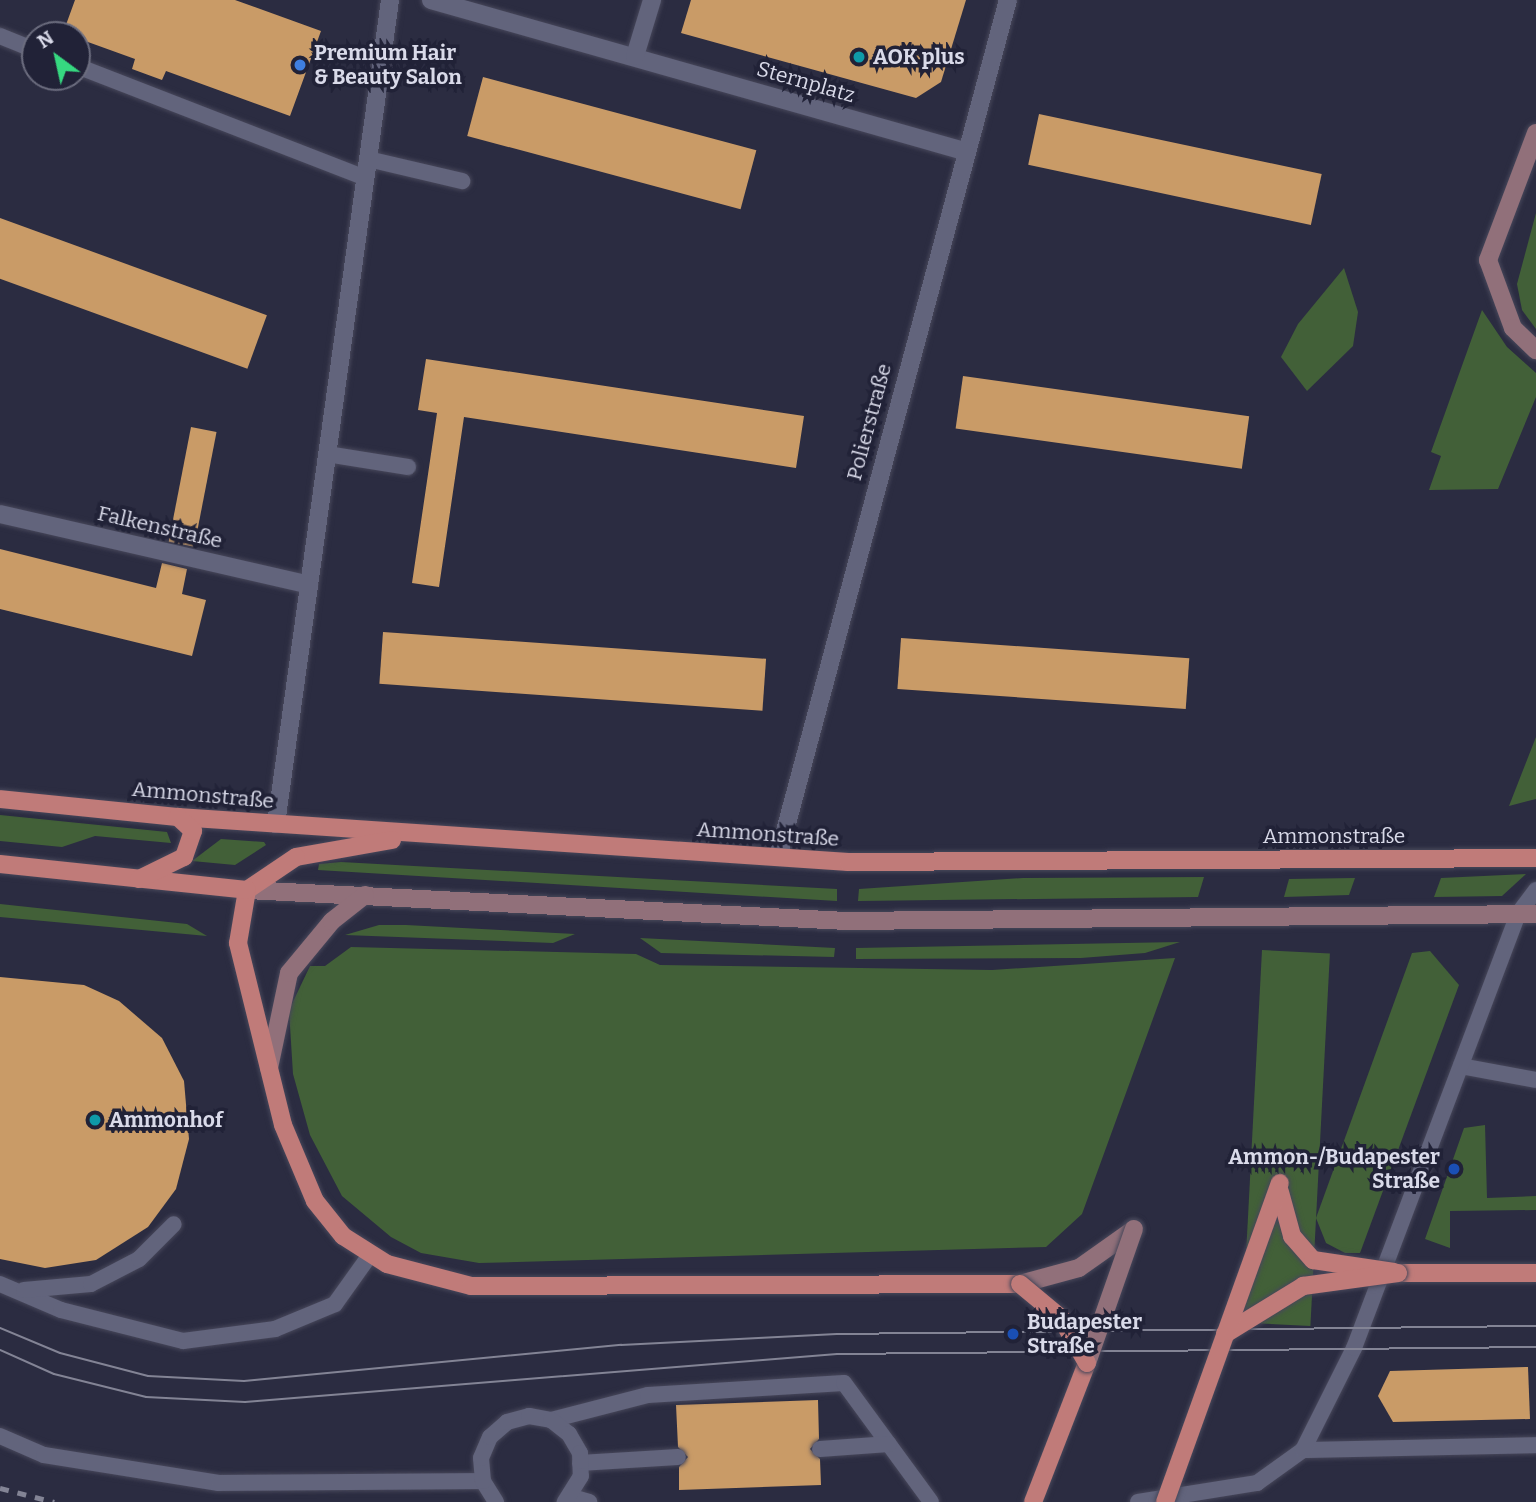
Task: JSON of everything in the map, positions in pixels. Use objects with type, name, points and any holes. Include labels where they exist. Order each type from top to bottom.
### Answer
[{"type":"main road","points":[[1536,133],[1488,260],[1513,328],[1536,350]]},
{"type":"main road","name":"Ammonstraße","points":[[0,799],[178,817],[778,857],[1536,858]]},
{"type":"main road","points":[[139,879],[184,857],[193,831],[178,817]]},
{"type":"main road","points":[[420,835],[296,857],[247,890],[238,943],[283,1125],[315,1201],[343,1236],[370,1255],[428,1279],[471,1286],[1020,1284],[1079,1268],[1134,1229],[1087,1363],[1033,1502]]},
{"type":"main road","points":[[0,864],[247,890],[846,920],[1527,914]]},
{"type":"main road","points":[[269,1068],[289,973],[332,921],[365,895]]},
{"type":"main road","points":[[1165,1502],[1280,1183],[1281,1211],[1313,1260],[1398,1273]]},
{"type":"main road","points":[[1225,1334],[1303,1286],[1398,1273],[1536,1273]]},
{"type":"main road","points":[[1020,1284],[1061,1318],[1087,1363]]},
{"type":"street","points":[[276,824],[390,0]]},
{"type":"street","name":"Sternplatz","points":[[431,0],[964,151]]},
{"type":"street","points":[[635,56],[652,0]]},
{"type":"street","name":"Polierstraße","points":[[778,857],[964,151],[1008,0]]},
{"type":"street","name":"Falkenstraße","points":[[0,514],[309,585]]},
{"type":"lane","points":[[0,36],[21,44]]},
{"type":"lane","points":[[91,71],[366,178]]},
{"type":"lane","points":[[368,159],[462,181]]},
{"type":"lane","points":[[327,454],[408,467]]},
{"type":"lane","points":[[1138,1502],[1257,1483],[1303,1450],[1354,1348],[1461,1066],[1536,890]]},
{"type":"lane","points":[[1461,1066],[1536,1080]]},
{"type":"lane","points":[[4,1286],[40,1292],[91,1284],[139,1259],[174,1224]]},
{"type":"lane","points":[[4,1286],[61,1310],[183,1341],[275,1329],[335,1304],[370,1255]]},
{"type":"lane","points":[[496,1502],[483,1481],[490,1437],[507,1422],[529,1416],[551,1420],[648,1395],[844,1383],[931,1502]]},
{"type":"lane","points":[[551,1420],[569,1434],[580,1463],[569,1499],[589,1502]]},
{"type":"lane","points":[[0,1436],[44,1455],[219,1483],[483,1481]]},
{"type":"lane","points":[[820,1448],[889,1444]]},
{"type":"lane","points":[[1303,1450],[1536,1445]]},
{"type":"lane","points":[[580,1463],[678,1457]]},
{"type":"green space","points":[[1536,213],[1536,329],[1522,310],[1517,284]]},
{"type":"green space","points":[[1344,268],[1358,312],[1353,346],[1307,391],[1281,357],[1298,324]]},
{"type":"green space","points":[[1482,310],[1507,347],[1536,373],[1536,397],[1498,489],[1429,490],[1441,456],[1431,452]]},
{"type":"green space","points":[[1536,737],[1536,799],[1509,806]]},
{"type":"green space","points":[[0,815],[167,832],[171,843],[95,836],[62,847],[0,841]]},
{"type":"green space","points":[[221,839],[264,842],[266,845],[235,865],[192,861]]},
{"type":"green space","points":[[341,862],[837,889],[837,901],[318,870],[319,864]]},
{"type":"green space","points":[[1526,874],[1502,896],[1434,897],[1441,878]]},
{"type":"green space","points":[[1204,877],[1198,897],[858,901],[859,889],[1023,878]]},
{"type":"green space","points":[[1355,878],[1349,895],[1284,897],[1289,879]]},
{"type":"green space","points":[[0,904],[187,924],[207,936],[0,917]]},
{"type":"green space","points":[[379,925],[575,934],[553,943],[345,935]]},
{"type":"green space","points":[[640,938],[835,948],[834,957],[661,953]]},
{"type":"green space","points":[[1180,942],[1145,953],[1081,958],[856,959],[856,948]]},
{"type":"green space","points":[[351,947],[636,954],[660,965],[992,970],[1175,958],[1082,1214],[1046,1247],[479,1263],[421,1253],[391,1237],[342,1196],[310,1135],[293,1074],[289,1010],[310,966],[325,966]]},
{"type":"green space","points":[[1262,950],[1330,954],[1310,1326],[1242,1322]]},
{"type":"green space","points":[[1430,951],[1459,985],[1360,1253],[1345,1253],[1326,1243],[1316,1218],[1412,953]]},
{"type":"green space","points":[[1485,1125],[1487,1198],[1536,1196],[1536,1210],[1450,1211],[1450,1248],[1425,1239],[1464,1128]]},
{"type":"building","points":[[75,0],[235,0],[321,31],[290,116],[166,71],[162,80],[132,69],[135,59],[91,43],[91,21],[67,21]]},
{"type":"building","name":"AOK plus","points":[[691,0],[966,0],[941,82],[916,98],[681,33]]},
{"type":"building","points":[[483,77],[756,150],[741,209],[467,136]]},
{"type":"building","points":[[1039,114],[1322,174],[1311,225],[1028,165]]},
{"type":"building","points":[[0,218],[267,315],[247,369],[0,279]]},
{"type":"building","points":[[426,359],[804,416],[796,468],[464,417],[439,587],[412,583],[437,413],[418,410]]},
{"type":"building","points":[[963,376],[1249,416],[1242,469],[956,428]]},
{"type":"building","points":[[191,427],[217,432],[194,547],[169,542]]},
{"type":"building","points":[[0,549],[156,588],[162,563],[187,569],[182,594],[206,600],[192,656],[0,609]]},
{"type":"building","points":[[383,632],[766,659],[762,711],[379,684]]},
{"type":"building","points":[[901,638],[1189,658],[1186,709],[897,689]]},
{"type":"building","name":"Ammonhof","points":[[0,977],[84,985],[119,1001],[162,1038],[184,1081],[189,1139],[176,1189],[148,1227],[96,1260],[45,1268],[0,1259]]},
{"type":"building","points":[[1528,1367],[1530,1419],[1393,1422],[1378,1396],[1390,1371]]},
{"type":"building","points":[[818,1400],[819,1439],[810,1449],[820,1459],[821,1485],[679,1490],[679,1467],[688,1457],[678,1447],[676,1405]]},
{"type":"tram line","points":[[0,1328],[60,1353],[148,1376],[244,1381],[621,1345],[837,1334],[1536,1326]]},
{"type":"tram line","points":[[0,1350],[54,1374],[146,1397],[245,1402],[837,1354],[1536,1347]]},
{"type":"railway","points":[[0,1488],[54,1502]]},
{"type":"place","name":"AOK plus","points":[[859,57]]},
{"type":"place","name":"Premium Hair & Beauty Salon","points":[[300,65]]},
{"type":"place","name":"Ammonhof","points":[[95,1120]]},
{"type":"place","name":"Ammon-/Budapester Straße","points":[[1454,1169]]},
{"type":"place","name":"Budapester Straße","points":[[1013,1334]]}]
